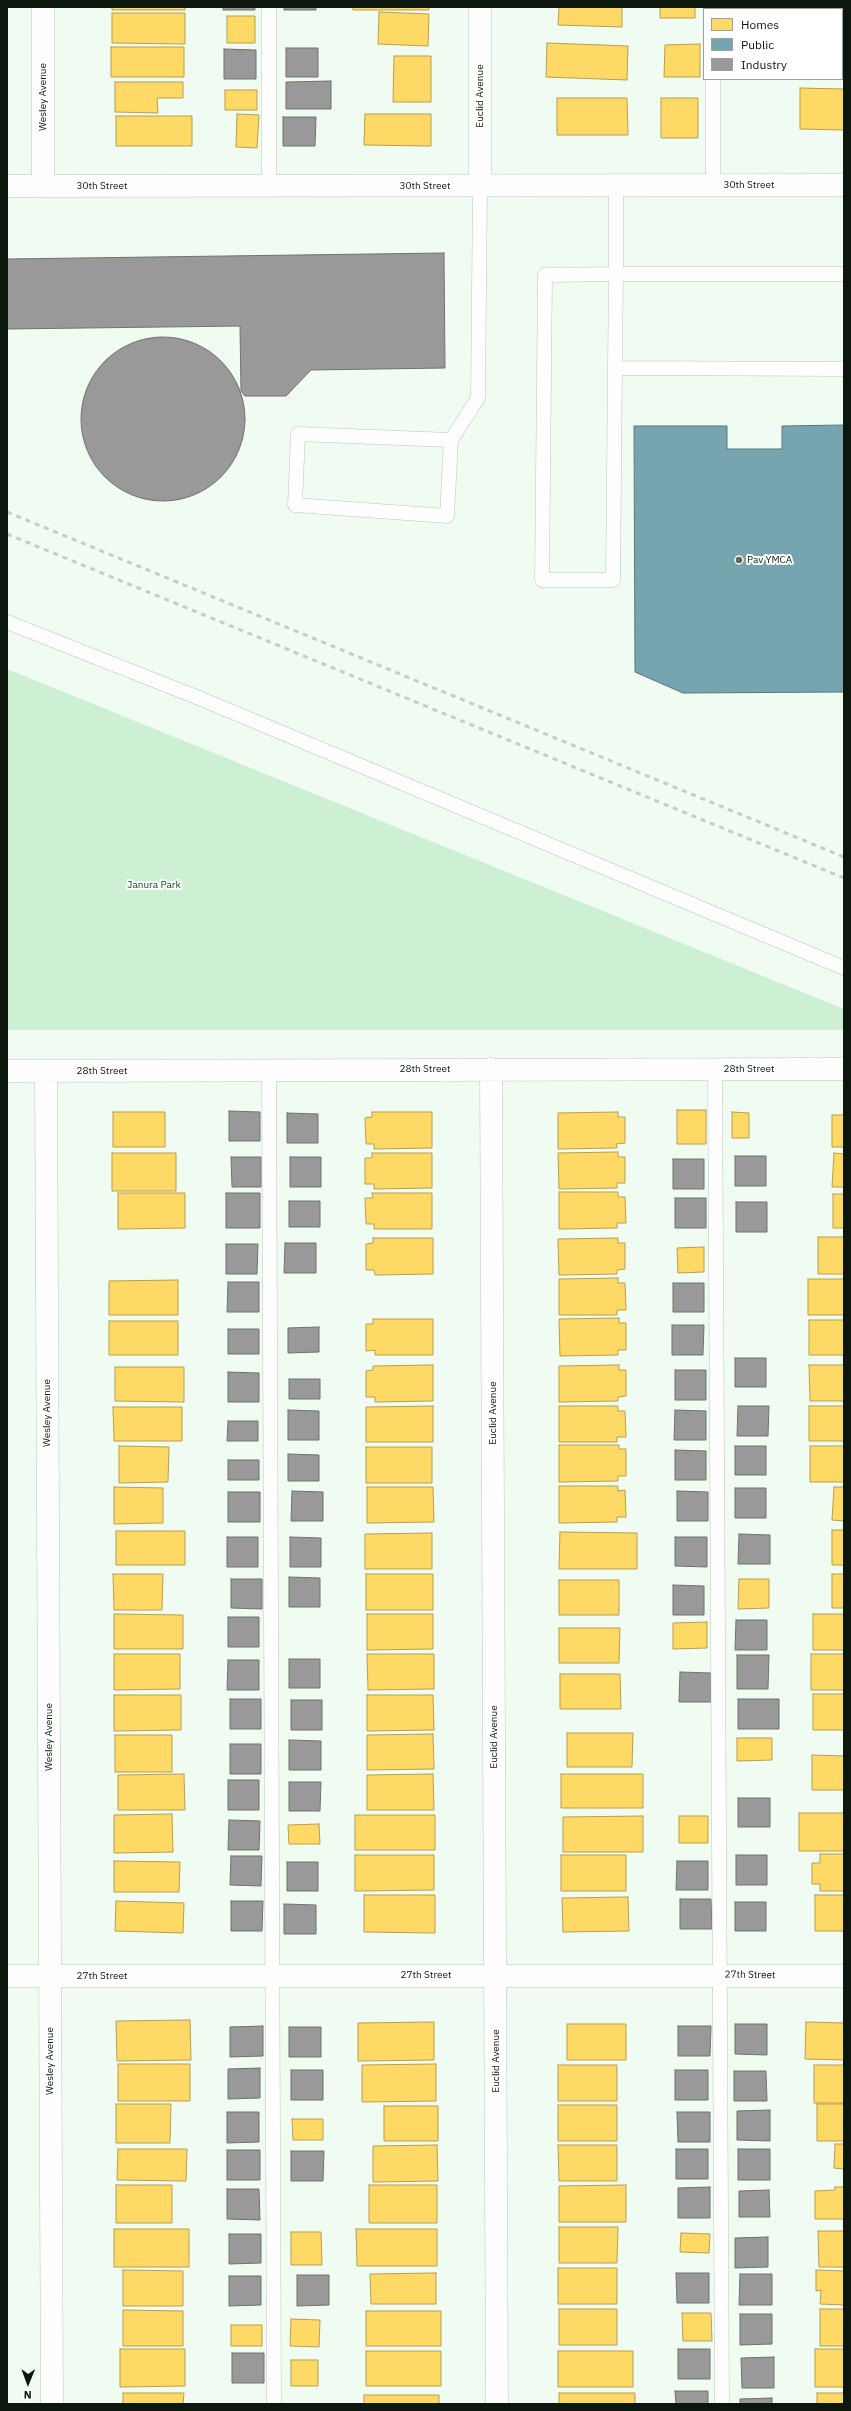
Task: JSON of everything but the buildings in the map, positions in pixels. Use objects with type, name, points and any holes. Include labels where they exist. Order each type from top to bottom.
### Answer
[{"type":"street","name":"Wesley Avenue","points":[[43,7],[43,186]]},
{"type":"street","name":"Euclid Avenue","points":[[480,7],[480,186]]},
{"type":"street","name":"30th Street","points":[[7,186],[844,185]]},
{"type":"street","name":"Euclid Avenue","points":[[491,1069],[497,2404]]},
{"type":"street","name":"28th Street","points":[[7,1071],[844,1069]]},
{"type":"street","name":"Wesley Avenue","points":[[46,1071],[52,2404]]},
{"type":"street","name":"27th Street","points":[[7,1976],[844,1976]]},
{"type":"lane","points":[[268,7],[269,186]]},
{"type":"lane","points":[[713,80],[713,185]]},
{"type":"lane","points":[[451,440],[298,434],[295,505],[447,516],[451,440],[478,398],[480,186]]},
{"type":"lane","points":[[616,186],[616,274],[613,580],[542,580],[545,275],[616,274],[844,274]]},
{"type":"lane","points":[[615,368],[844,369]]},
{"type":"lane","points":[[7,622],[199,698],[844,968]]},
{"type":"lane","points":[[715,1069],[722,2404]]},
{"type":"lane","points":[[269,1070],[274,2404]]},
{"type":"green space","name":"Janura Park","points":[[7,669],[844,1009],[844,1030],[7,1030]]},
{"type":"railway","points":[[7,512],[844,857]]},
{"type":"railway","points":[[7,534],[844,878]]},
{"type":"place","name":"Pav YMCA","points":[[739,560]]}]
